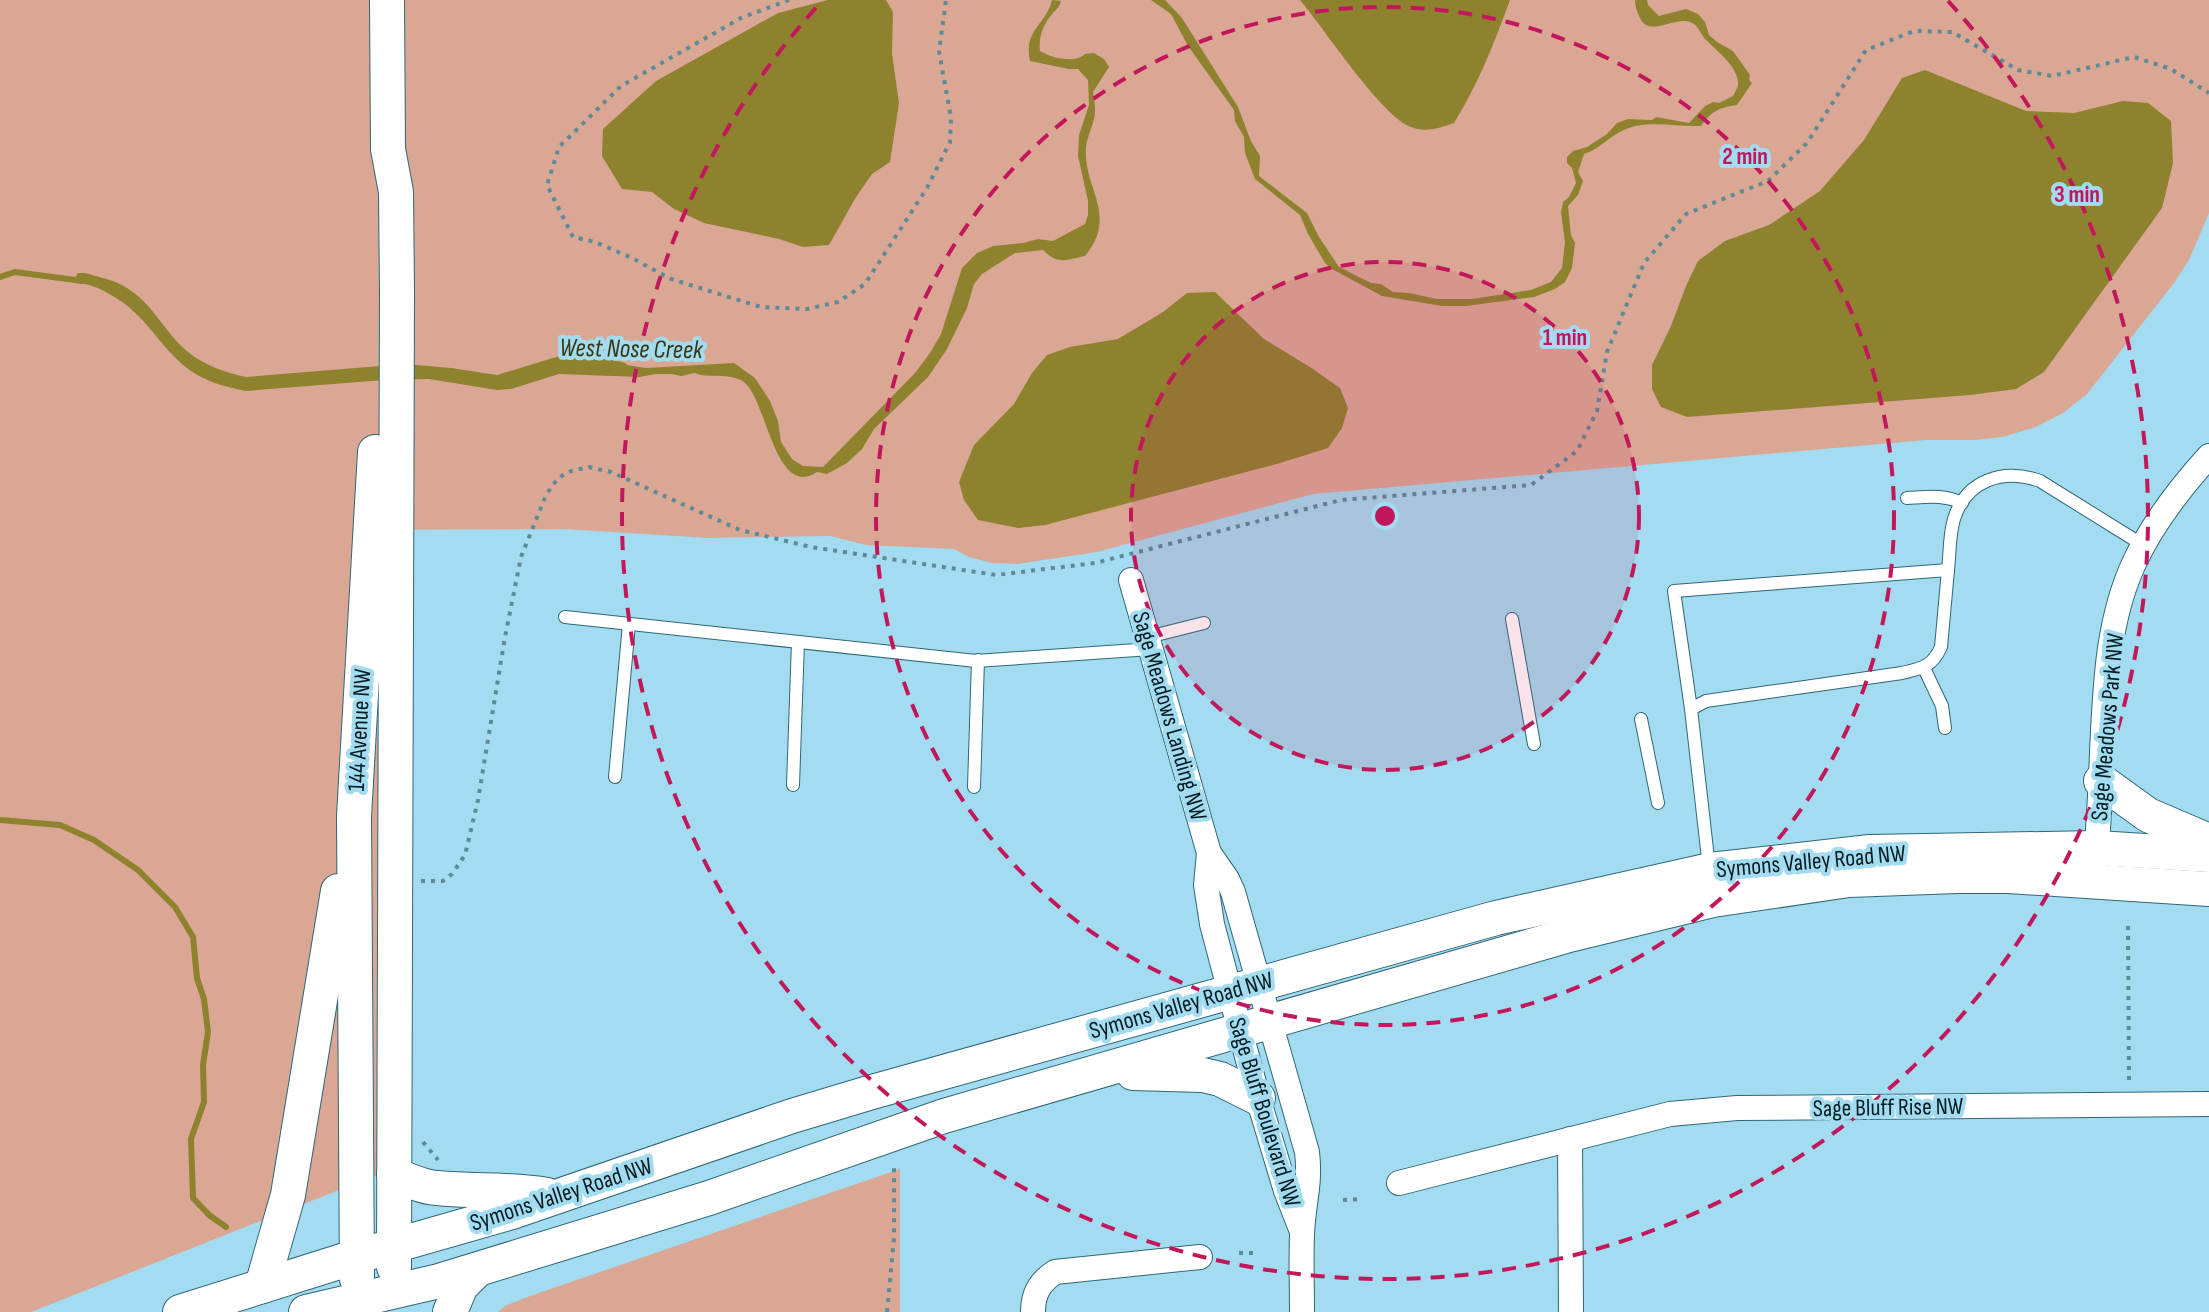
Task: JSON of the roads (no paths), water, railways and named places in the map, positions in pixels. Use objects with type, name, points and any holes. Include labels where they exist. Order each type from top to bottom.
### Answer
[{"type":"main road","name":"144 Avenue NW","points":[[387,0],[388,149],[396,192],[386,294],[394,1280]]},
{"type":"main road","name":"144 Avenue NW","points":[[357,1287],[354,816],[386,455]]},
{"type":"main road","points":[[2101,781],[2148,815],[2209,841]]},
{"type":"main road","points":[[262,1286],[288,1195],[343,858],[354,816]]},
{"type":"main road","name":"Symons Valley Road NW","points":[[306,1312],[357,1287],[394,1280],[512,1212],[792,1116],[1496,918],[1710,870],[1870,852],[2096,864],[2209,889]]},
{"type":"main road","name":"Symons Valley Road NW","points":[[180,1312],[262,1286],[357,1287],[477,1270],[709,1198],[944,1116],[1569,935],[1713,900],[1849,880],[2009,876],[2096,864],[2209,855]]},
{"type":"main road","points":[[1097,1071],[1203,1075],[1220,1079],[1258,1098]]},
{"type":"main road","points":[[394,1174],[435,1188],[496,1189],[555,1197]]},
{"type":"main road","points":[[450,1312],[461,1286],[477,1270]]},
{"type":"street","name":"Sage Meadows Park NW","points":[[2096,864],[2111,642],[2125,589],[2143,545],[2171,500],[2209,456]]},
{"type":"street","name":"Sage Meadows Landing NW","points":[[1131,580],[1209,853],[1233,892],[1245,987]]},
{"type":"street","name":"Sage Bluff Boulevard NW","points":[[1245,987],[1255,1027],[1307,1152],[1309,1171],[1302,1232],[1302,1312]]},
{"type":"street","name":"Sage Bluff Boulevard NW","points":[[1255,1027],[1258,1098],[1286,1191],[1302,1232]]},
{"type":"street","name":"Sage Bluff Rise NW","points":[[1399,1183],[1670,1114],[1737,1108],[2209,1104]]},
{"type":"street","points":[[1570,1139],[1571,1312]]},
{"type":"street","points":[[1033,1312],[1033,1300],[1041,1282],[1055,1272],[1200,1257]]},
{"type":"lane","points":[[1691,709],[1706,701],[1924,668],[1936,657],[1941,647],[1954,520],[1975,487],[1990,478],[2025,476],[2054,489],[2143,545]]},
{"type":"lane","points":[[1907,498],[1935,496],[1962,503]]},
{"type":"lane","points":[[1710,870],[1674,591],[1948,570]]},
{"type":"lane","points":[[565,617],[978,660],[1149,643],[1204,623]]},
{"type":"lane","points":[[1512,619],[1534,744]]},
{"type":"lane","points":[[615,777],[629,624]]},
{"type":"lane","points":[[793,785],[798,642]]},
{"type":"lane","points":[[974,787],[978,660]]},
{"type":"lane","points":[[1924,668],[1942,706],[1945,728]]},
{"type":"lane","points":[[1641,719],[1658,803]]},
{"type":"waterway","name":"West Nose Creek","points":[[0,277],[15,272],[83,281]]},
{"type":"waterway","points":[[0,820],[60,825],[94,840],[138,870],[175,907],[193,937],[197,978],[204,999],[208,1032],[203,1065],[204,1102],[191,1139],[193,1198],[226,1227]]}]
